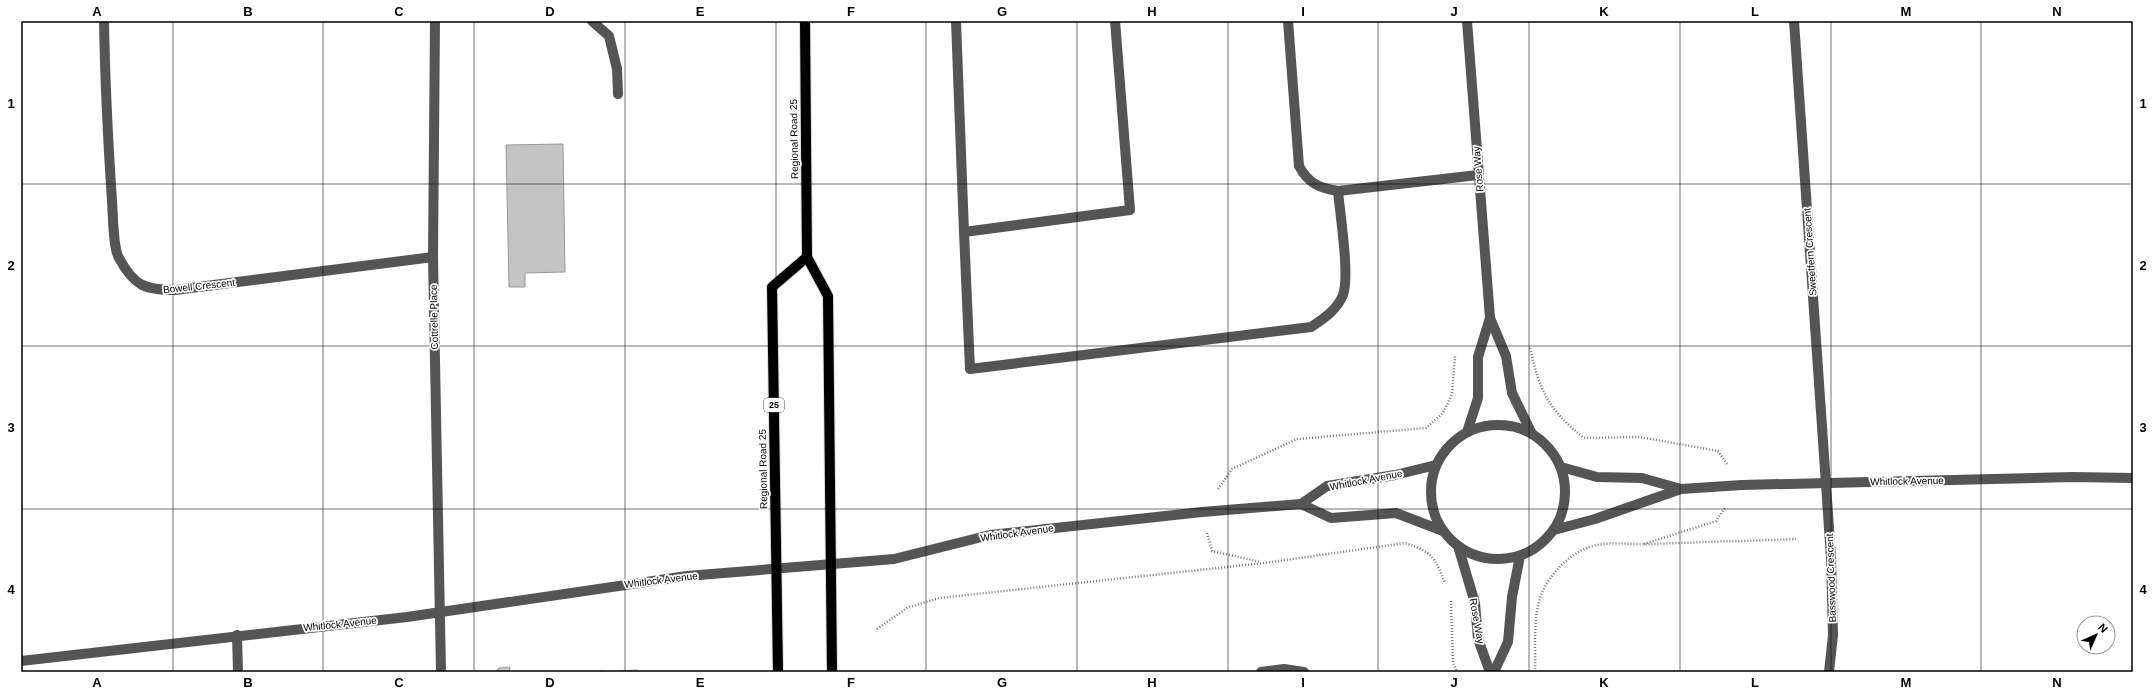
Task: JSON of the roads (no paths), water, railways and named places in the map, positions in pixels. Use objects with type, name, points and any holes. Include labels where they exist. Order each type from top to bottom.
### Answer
[{"type":"main road","name":"Regional Road 25","points":[[805,21],[807,257],[828,296],[832,672]]},
{"type":"main road","name":"Regional Road 25","points":[[778,672],[772,287],[807,257]]},
{"type":"street","name":"Bowell Crescent","points":[[104,21],[105,101],[113,223],[118,257],[134,280],[152,290],[175,290],[433,257]]},
{"type":"street","name":"Cottrelle Place","points":[[435,21],[433,257],[441,672]]},
{"type":"street","points":[[592,21],[609,36],[617,69],[618,94]]},
{"type":"street","points":[[956,21],[970,369],[1310,327],[1325,318],[1343,295],[1345,280],[1338,191]]},
{"type":"street","points":[[964,232],[1130,210],[1115,21]]},
{"type":"street","points":[[1288,21],[1299,166],[1305,177],[1316,184],[1338,191],[1478,175]]},
{"type":"street","name":"Rose Way","points":[[1467,21],[1490,318],[1506,356],[1512,393],[1532,434]]},
{"type":"street","name":"Sweetfern Crescent","points":[[1794,21],[1825,483]]},
{"type":"street","name":"Rose Way","points":[[1467,432],[1478,398],[1478,357],[1490,318]]},
{"type":"street","points":[[1488,425],[1511,426],[1532,434],[1549,448],[1561,467],[1565,488],[1563,510],[1554,530],[1538,546],[1520,556],[1499,559],[1478,556],[1458,546],[1443,530],[1433,510],[1431,487],[1436,465],[1449,446],[1467,432],[1488,425]]},
{"type":"street","name":"Whitlock Avenue","points":[[21,661],[439,612],[679,577],[894,559],[990,535],[1202,512],[1301,504],[1327,486],[1395,475],[1436,465]]},
{"type":"street","name":"Whitlock Avenue","points":[[1561,467],[1597,478],[1642,478],[1681,489]]},
{"type":"street","name":"Whitlock Avenue","points":[[1554,530],[1595,519],[1681,489],[1825,483],[2072,477],[2133,478]]},
{"type":"street","name":"Basswood Crescent","points":[[1825,483],[1831,557],[1833,635],[1829,672]]},
{"type":"street","points":[[1301,504],[1330,518],[1396,513],[1443,530]]},
{"type":"street","name":"Rose Way","points":[[1458,546],[1475,603],[1478,639],[1490,672]]},
{"type":"street","points":[[1494,672],[1508,642],[1512,597],[1520,556]]},
{"type":"street","points":[[237,635],[238,672]]},
{"type":"street","points":[[1261,672],[1284,669],[1304,672]]}]
